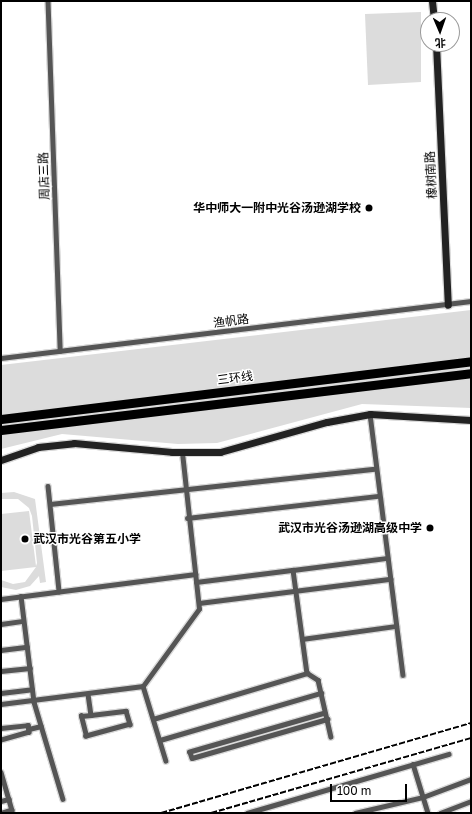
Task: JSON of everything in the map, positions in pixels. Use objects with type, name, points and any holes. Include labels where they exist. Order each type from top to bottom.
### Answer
[{"type":"highway","name":"三环线","points":[[1,419],[471,361]]},
{"type":"highway","name":"三环线","points":[[1,430],[471,373]]},
{"type":"street","name":"周店三路","points":[[48,1],[60,351]]},
{"type":"street","points":[[432,1],[433,12]]},
{"type":"street","name":"橡树南路","points":[[436,52],[448,305]]},
{"type":"street","name":"渔帆路","points":[[1,358],[464,304],[471,301]]},
{"type":"street","points":[[370,414],[374,469],[403,675]]},
{"type":"street","points":[[1,460],[38,448],[74,443],[182,452],[237,449],[326,422],[370,414],[471,420]]},
{"type":"street","points":[[1,704],[34,702],[143,686],[199,609],[187,518],[182,452]]},
{"type":"street","points":[[50,504],[185,487],[374,469]]},
{"type":"street","points":[[48,486],[59,591]]},
{"type":"street","points":[[187,518],[378,496]]},
{"type":"street","points":[[196,582],[387,558]]},
{"type":"street","points":[[293,570],[307,673]]},
{"type":"street","points":[[1,599],[195,574]]},
{"type":"street","points":[[199,603],[390,579]]},
{"type":"street","points":[[21,596],[34,702],[63,799]]},
{"type":"street","points":[[1,624],[23,621]]},
{"type":"street","points":[[302,639],[396,626]]},
{"type":"street","points":[[1,650],[27,646]]},
{"type":"street","points":[[1,672],[30,668]]},
{"type":"street","points":[[153,718],[307,673],[318,680],[331,737]]},
{"type":"street","points":[[143,686],[166,761]]},
{"type":"street","points":[[1,693],[32,689]]},
{"type":"street","points":[[160,740],[321,693]]},
{"type":"street","points":[[88,694],[91,715]]},
{"type":"street","points":[[126,711],[130,724],[86,736],[81,716],[91,715],[126,711]]},
{"type":"street","points":[[326,713],[190,752],[192,758],[327,719]]},
{"type":"street","points":[[1,728],[28,725],[29,729]]},
{"type":"street","points":[[1,740],[41,726]]},
{"type":"street","points":[[266,730],[268,736]]},
{"type":"street","points":[[248,813],[448,754]]},
{"type":"street","points":[[413,764],[428,813]]},
{"type":"street","points":[[1,772],[12,810],[2,813]]},
{"type":"street","points":[[355,813],[423,797],[471,779]]},
{"type":"street","points":[[1,801],[9,799]]},
{"type":"street","points":[[440,813],[471,801]]},
{"type":"shaded area","points":[[420,12],[421,82],[368,85],[365,14]]},
{"type":"shaded area","points":[[471,310],[471,408],[362,404],[217,443],[178,444],[62,434],[1,449],[1,365]]},
{"type":"shaded area","points":[[14,492],[35,499],[46,582],[40,583],[39,576],[30,586],[16,590],[1,587],[1,580],[13,584],[25,582],[36,567],[1,571],[1,514],[29,511],[36,566],[37,563],[32,516],[29,508],[18,499],[1,499],[1,493]]},
{"type":"railway","points":[[161,813],[471,723]]},
{"type":"railway","points":[[211,813],[471,738]]},
{"type":"place","name":"华中师大一附中光谷汤逊湖学校","points":[[369,208]]},
{"type":"place","name":"武汉市光谷汤逊湖高级中学","points":[[430,528]]},
{"type":"place","name":"武汉市光谷第五小学","points":[[25,539]]}]
